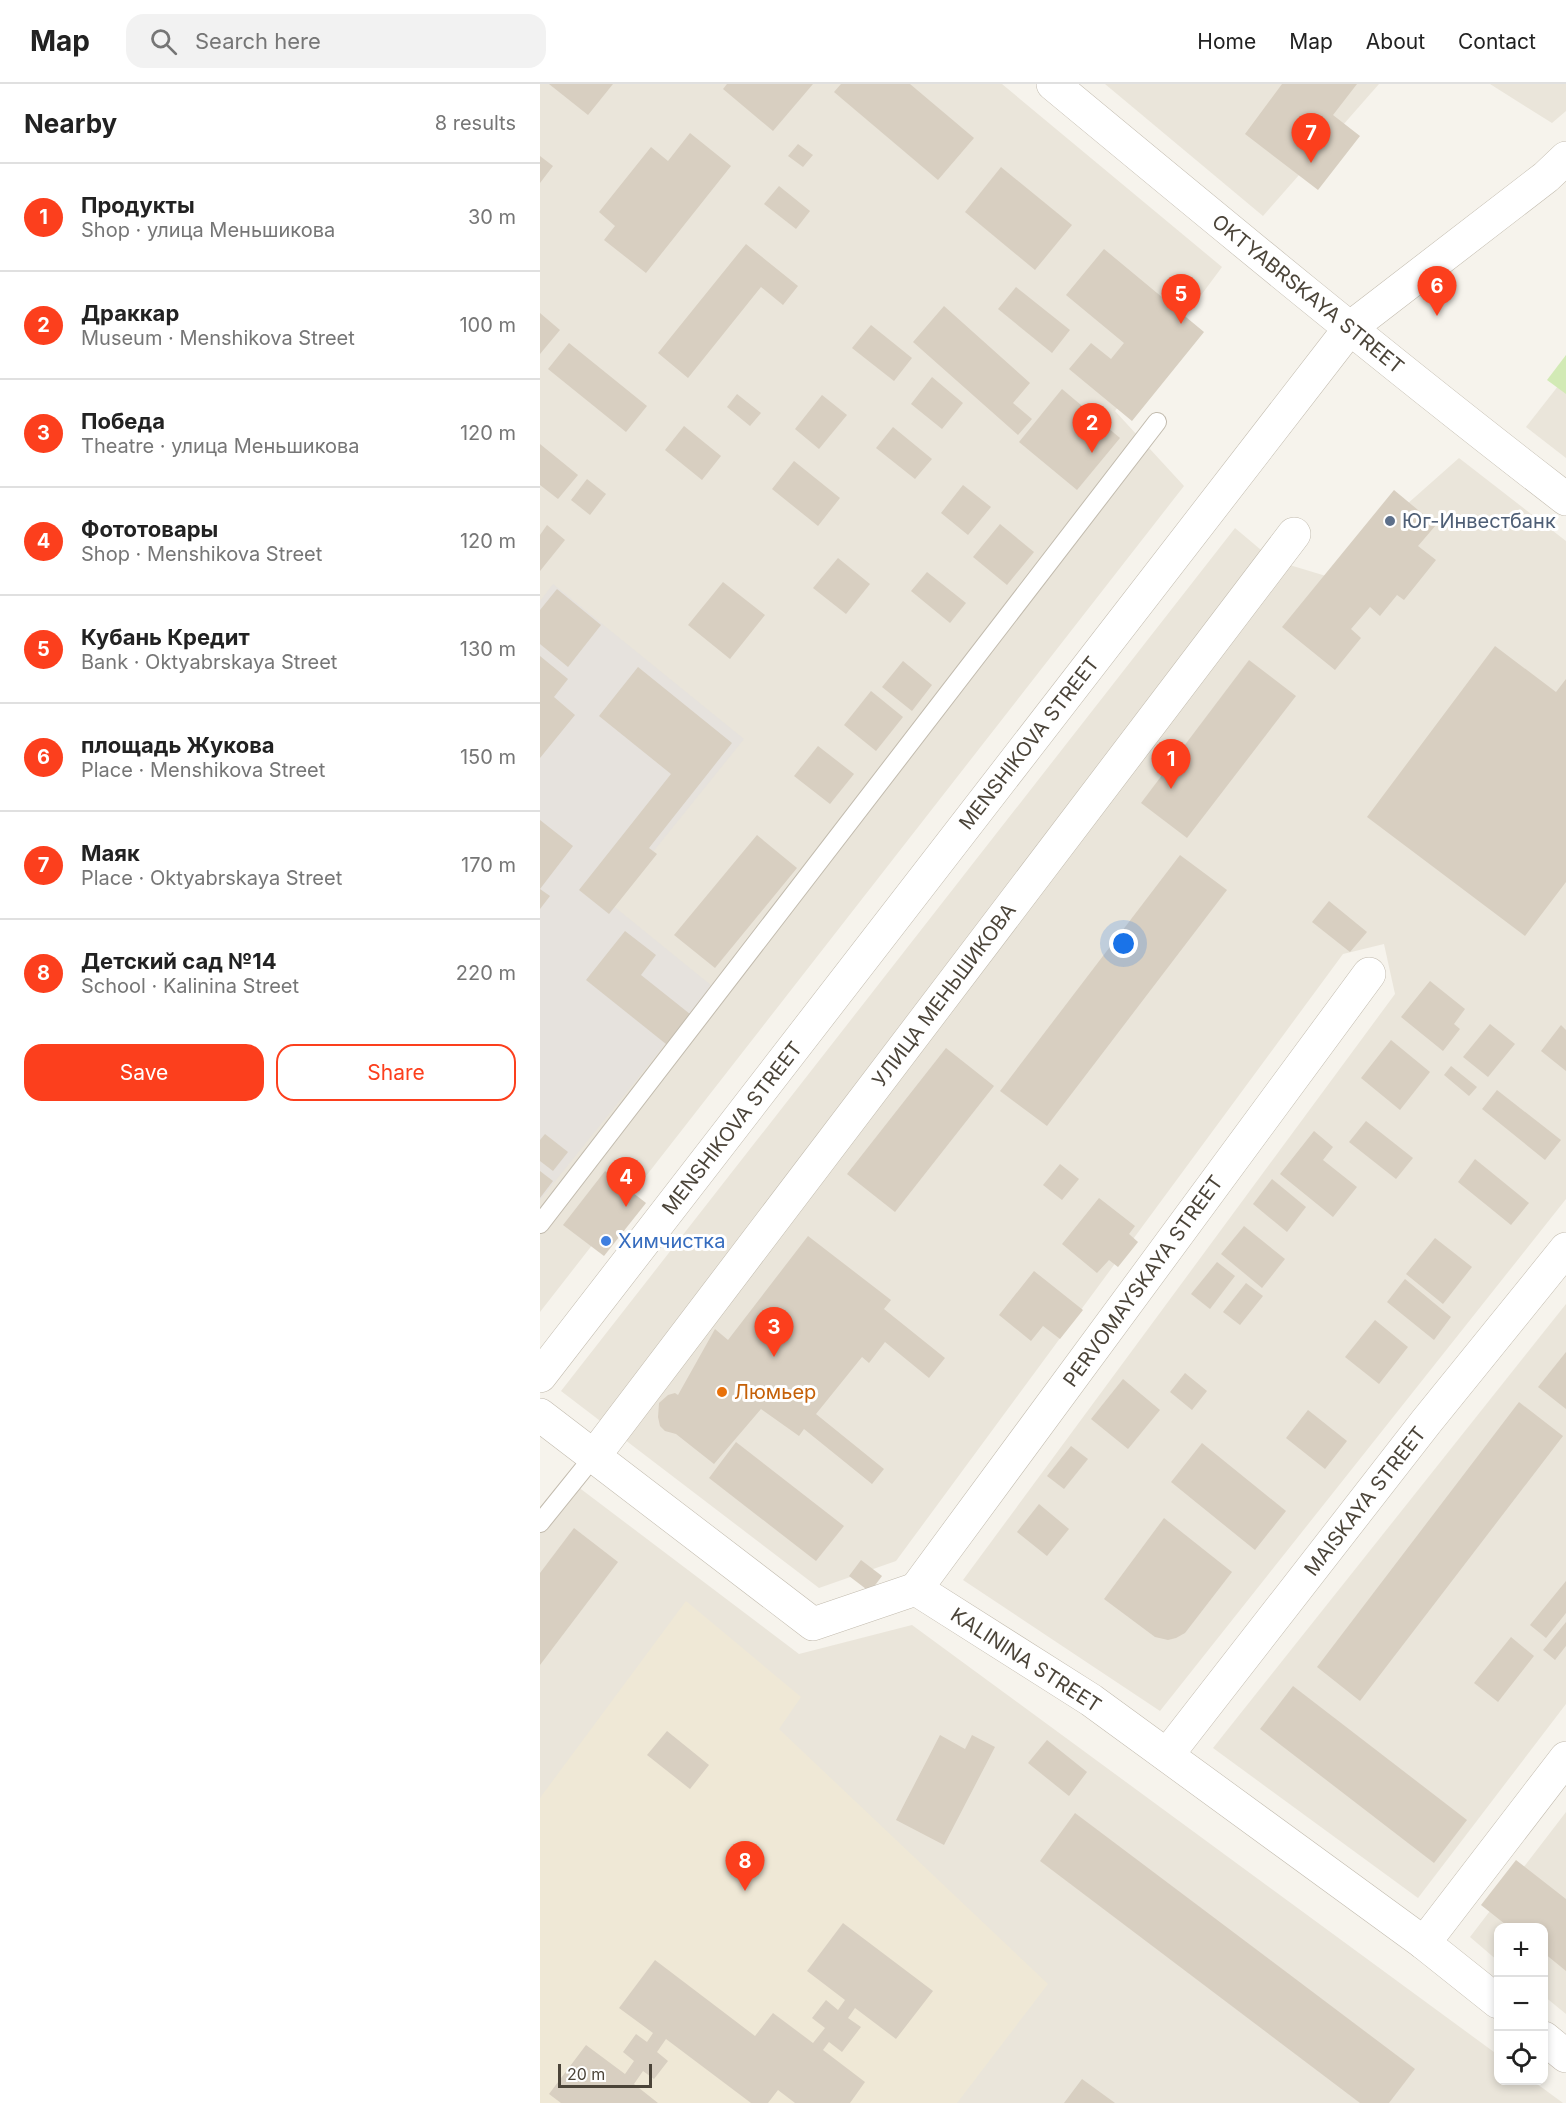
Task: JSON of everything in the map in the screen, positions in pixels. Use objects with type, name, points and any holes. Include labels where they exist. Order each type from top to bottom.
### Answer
[{"type":"street","name":"OKTYABRSKAYA STREET","points":[[1053,84],[1267,262],[1458,416],[1566,499]]},
{"type":"street","name":"MENSHIKOVA STREET","points":[[540,1376],[1350,328],[1556,167]]},
{"type":"street","name":"УЛИЦА МЕНЬШИКОВА","points":[[594,1456],[1294,534]]},
{"type":"street","name":"PERVOMAYSKAYA STREET","points":[[916,1589],[1370,974]]},
{"type":"street","name":"MAISKAYA STREET","points":[[1167,1755],[1426,1422],[1566,1249]]},
{"type":"street","points":[[540,1415],[813,1624],[916,1589]]},
{"type":"street","name":"KALININA STREET","points":[[916,1589],[1091,1700],[1424,1943],[1494,1999]]},
{"type":"street","points":[[1424,1943],[1566,1758]]},
{"type":"street","points":[[1548,2041],[1566,2056]]},
{"type":"lane","points":[[540,1224],[1157,422]]},
{"type":"lane","points":[[540,1524],[594,1456]]},
{"type":"shaded area","points":[[540,84],[1002,84],[1222,267],[1115,411],[1184,486],[540,1312]]},
{"type":"shaded area","points":[[1105,84],[1379,84],[1263,216]]},
{"type":"shaded area","points":[[1490,84],[1566,84],[1566,111],[1552,123]]},
{"type":"shaded area","points":[[1566,376],[1566,458],[1526,427]]},
{"type":"shaded area","points":[[1459,458],[1566,541],[1566,1199],[1160,1711],[963,1580],[1395,994],[1384,944],[1343,954],[896,1561],[819,1588],[561,1391],[1235,528],[1273,560],[1326,576]]},
{"type":"shaded area","points":[[553,584],[744,739],[611,904],[712,986],[540,1200],[540,601]]},
{"type":"shaded area","points":[[1566,1304],[1566,1704],[1418,1898],[1213,1748]]},
{"type":"shaded area","points":[[565,1477],[799,1654],[912,1625],[1494,2052],[1494,2085],[1538,2085],[1563,2103],[540,2103],[540,1510]]},
{"type":"shaded area","points":[[686,1601],[801,1697],[779,1729],[1048,1984],[957,2103],[540,2103],[540,1798]]},
{"type":"shaded area","points":[[1566,1812],[1566,2014],[1548,1999],[1548,1923],[1494,1923],[1494,1958],[1470,1937]]},
{"type":"green space","points":[[1566,355],[1566,394],[1547,380]]},
{"type":"building","points":[[549,84],[613,84],[588,115]]},
{"type":"building","points":[[727,84],[813,84],[773,131],[723,89]]},
{"type":"building","points":[[841,84],[910,84],[974,138],[938,180],[834,92]]},
{"type":"building","points":[[1282,84],[1357,84],[1333,115],[1360,136],[1318,190],[1245,134]]},
{"type":"building","points":[[690,133],[731,166],[646,273],[604,240],[615,226],[599,212],[651,147],[668,161]]},
{"type":"building","points":[[798,144],[813,155],[803,167],[788,156]]},
{"type":"building","points":[[540,156],[553,166],[540,183]]},
{"type":"building","points":[[1001,167],[1072,225],[1035,270],[965,212]]},
{"type":"building","points":[[779,186],[810,211],[796,229],[764,204]]},
{"type":"building","points":[[746,244],[798,286],[783,305],[761,287],[688,378],[658,353]]},
{"type":"building","points":[[1104,249],[1204,332],[1132,421],[1069,369],[1091,343],[1111,359],[1124,343],[1066,295]]},
{"type":"building","points":[[1016,287],[1070,330],[1052,353],[998,309]]},
{"type":"building","points":[[944,306],[1030,383],[1013,403],[1032,419],[1018,435],[913,342]]},
{"type":"building","points":[[540,313],[560,330],[540,354]]},
{"type":"building","points":[[871,325],[912,358],[894,381],[852,348]]},
{"type":"building","points":[[569,343],[647,406],[626,432],[548,369]]},
{"type":"building","points":[[932,377],[963,403],[942,429],[911,404]]},
{"type":"building","points":[[1062,389],[1120,438],[1077,490],[1019,442]]},
{"type":"building","points":[[737,394],[761,413],[750,426],[727,407]]},
{"type":"building","points":[[822,395],[847,415],[819,449],[795,429]]},
{"type":"building","points":[[684,426],[721,456],[702,480],[665,450]]},
{"type":"building","points":[[893,427],[932,459],[915,479],[876,448]]},
{"type":"building","points":[[540,444],[578,475],[558,499],[540,485]]},
{"type":"building","points":[[794,461],[840,498],[818,526],[772,489]]},
{"type":"building","points":[[587,479],[606,494],[590,515],[571,500]]},
{"type":"building","points":[[963,485],[991,507],[968,535],[941,513]]},
{"type":"building","points":[[1394,490],[1436,525],[1418,546],[1436,560],[1404,600],[1397,595],[1380,616],[1370,607],[1351,629],[1361,638],[1335,670],[1282,627]]},
{"type":"building","points":[[1000,524],[1034,552],[1007,585],[973,557]]},
{"type":"building","points":[[547,525],[565,540],[540,571],[540,535]]},
{"type":"building","points":[[838,558],[870,584],[846,614],[813,588]]},
{"type":"building","points":[[927,572],[966,603],[950,623],[911,591]]},
{"type":"building","points":[[723,582],[765,615],[730,659],[688,625]]},
{"type":"building","points":[[557,589],[601,625],[568,667],[540,644],[540,610]]},
{"type":"building","points":[[1495,646],[1556,692],[1566,679],[1566,882],[1525,936],[1367,817]]},
{"type":"building","points":[[540,656],[568,679],[554,697],[575,715],[540,758]]},
{"type":"building","points":[[1249,660],[1296,696],[1187,838],[1141,803]]},
{"type":"building","points":[[903,661],[932,685],[912,711],[882,687]]},
{"type":"building","points":[[638,667],[732,743],[649,848],[657,854],[609,914],[579,890],[671,774],[599,716]]},
{"type":"building","points":[[871,691],[903,717],[876,751],[844,725]]},
{"type":"building","points":[[818,746],[854,774],[830,804],[794,776]]},
{"type":"building","points":[[540,820],[573,846],[540,889]]},
{"type":"building","points":[[757,835],[797,868],[715,968],[674,935]]},
{"type":"building","points":[[1180,855],[1227,890],[1047,1126],[1000,1091]]},
{"type":"building","points":[[540,889],[550,896],[540,909]]},
{"type":"building","points":[[1329,901],[1367,932],[1350,952],[1312,922]]},
{"type":"building","points":[[625,931],[656,955],[641,975],[695,1018],[671,1048],[586,980]]},
{"type":"building","points":[[1430,981],[1465,1009],[1454,1024],[1460,1029],[1443,1051],[1401,1017]]},
{"type":"building","points":[[1490,1024],[1515,1044],[1488,1077],[1463,1057]]},
{"type":"building","points":[[1561,1025],[1566,1030],[1566,1071],[1541,1051]]},
{"type":"building","points":[[1391,1040],[1430,1072],[1400,1110],[1361,1078]]},
{"type":"building","points":[[946,1048],[994,1086],[895,1212],[847,1174]]},
{"type":"building","points":[[1451,1066],[1477,1087],[1469,1096],[1444,1075]]},
{"type":"building","points":[[1497,1090],[1561,1140],[1545,1160],[1482,1109]]},
{"type":"building","points":[[1366,1121],[1413,1158],[1396,1179],[1349,1142]]},
{"type":"building","points":[[1314,1131],[1333,1147],[1323,1160],[1357,1187],[1333,1217],[1280,1174]]},
{"type":"building","points":[[545,1134],[568,1152],[553,1171],[540,1161],[540,1140]]},
{"type":"building","points":[[1475,1159],[1529,1203],[1511,1225],[1458,1182]]},
{"type":"building","points":[[1060,1164],[1079,1179],[1062,1200],[1043,1185]]},
{"type":"building","points":[[540,1171],[553,1181],[540,1198]]},
{"type":"building","points":[[605,1171],[646,1203],[604,1256],[563,1225]]},
{"type":"building","points":[[1272,1179],[1306,1207],[1287,1232],[1253,1204]]},
{"type":"building","points":[[1099,1198],[1135,1226],[1129,1234],[1138,1242],[1118,1267],[1109,1260],[1097,1273],[1062,1244]]},
{"type":"building","points":[[1244,1226],[1285,1259],[1262,1288],[1221,1254]]},
{"type":"building","points":[[808,1236],[891,1300],[884,1309],[945,1358],[929,1378],[885,1342],[869,1363],[862,1357],[816,1414],[884,1469],[872,1484],[804,1429],[799,1436],[761,1409],[714,1464],[676,1434],[665,1431],[660,1426],[659,1403],[668,1395],[675,1393],[678,1395],[715,1329],[728,1340]]},
{"type":"building","points":[[1435,1238],[1472,1267],[1443,1304],[1406,1274]]},
{"type":"building","points":[[1217,1262],[1235,1276],[1210,1309],[1191,1294]]},
{"type":"building","points":[[1034,1271],[1083,1310],[1060,1339],[1043,1326],[1031,1341],[999,1315]]},
{"type":"building","points":[[1405,1279],[1451,1317],[1434,1340],[1387,1302]]},
{"type":"building","points":[[1246,1283],[1263,1296],[1240,1325],[1223,1312]]},
{"type":"building","points":[[1375,1320],[1408,1347],[1379,1384],[1345,1357]]},
{"type":"building","points":[[1566,1352],[1566,1409],[1538,1387]]},
{"type":"building","points":[[1185,1373],[1207,1391],[1192,1410],[1170,1392]]},
{"type":"building","points":[[1123,1379],[1160,1410],[1128,1449],[1091,1419]]},
{"type":"building","points":[[1519,1402],[1563,1436],[1360,1701],[1317,1667]]},
{"type":"building","points":[[1308,1410],[1347,1441],[1325,1469],[1286,1438]]},
{"type":"building","points":[[736,1442],[844,1526],[816,1561],[709,1478]]},
{"type":"building","points":[[1202,1443],[1286,1511],[1255,1550],[1171,1482]]},
{"type":"building","points":[[1071,1446],[1088,1459],[1064,1489],[1047,1476]]},
{"type":"building","points":[[1039,1504],[1069,1529],[1047,1556],[1017,1532]]},
{"type":"building","points":[[1164,1518],[1232,1572],[1185,1633],[1168,1640],[1155,1637],[1104,1599]]},
{"type":"building","points":[[574,1528],[618,1562],[540,1665],[540,1573]]},
{"type":"building","points":[[861,1560],[882,1576],[870,1592],[849,1576]]},
{"type":"building","points":[[1566,1581],[1566,1613],[1546,1638],[1530,1625]]},
{"type":"building","points":[[1566,1622],[1566,1646],[1555,1660],[1543,1650]]},
{"type":"building","points":[[1511,1637],[1534,1656],[1498,1702],[1474,1683]]},
{"type":"building","points":[[1293,1686],[1467,1820],[1434,1863],[1260,1729]]},
{"type":"building","points":[[667,1731],[709,1765],[690,1789],[647,1755]]},
{"type":"building","points":[[940,1735],[965,1749],[972,1735],[995,1747],[944,1845],[896,1820]]},
{"type":"building","points":[[1047,1740],[1087,1772],[1069,1796],[1028,1763]]},
{"type":"building","points":[[1075,1813],[1415,2069],[1389,2103],[1360,2103],[1040,1861]]},
{"type":"building","points":[[1516,1860],[1566,1899],[1566,1971],[1548,1956],[1548,1923],[1504,1923],[1481,1905]]},
{"type":"building","points":[[843,1923],[933,1991],[896,2039],[855,2008],[848,2018],[861,2027],[842,2052],[829,2042],[823,2050],[865,2082],[850,2103],[795,2103],[778,2090],[768,2103],[751,2103],[666,2039],[657,2052],[668,2061],[654,2079],[643,2071],[634,2084],[658,2103],[561,2103],[549,2094],[586,2045],[625,2074],[634,2061],[623,2052],[636,2034],[647,2042],[653,2033],[619,2008],[655,1960],[755,2036],[773,2013],[813,2043],[825,2028],[812,2018],[826,2000],[838,2010],[845,2000],[807,1971]]},
{"type":"building","points":[[1082,2079],[1115,2103],[1064,2103]]},
{"type":"place","name":"Маяк","points":[[1311,163]]},
{"type":"place","name":"площадь Жукова","points":[[1437,316]]},
{"type":"place","name":"Кубань Кредит","points":[[1181,324]]},
{"type":"place","name":"Драккар","points":[[1092,453]]},
{"type":"place","name":"Юг-Инвестбанк","points":[[1390,521]]},
{"type":"place","name":"Продукты","points":[[1171,789]]},
{"type":"place","name":"Фототовары","points":[[626,1207]]},
{"type":"place","name":"Химчистка","points":[[606,1241]]},
{"type":"place","name":"Победа","points":[[774,1357]]},
{"type":"place","name":"Люмьер","points":[[722,1392]]},
{"type":"place","name":"Детский сад №14","points":[[745,1891]]}]
